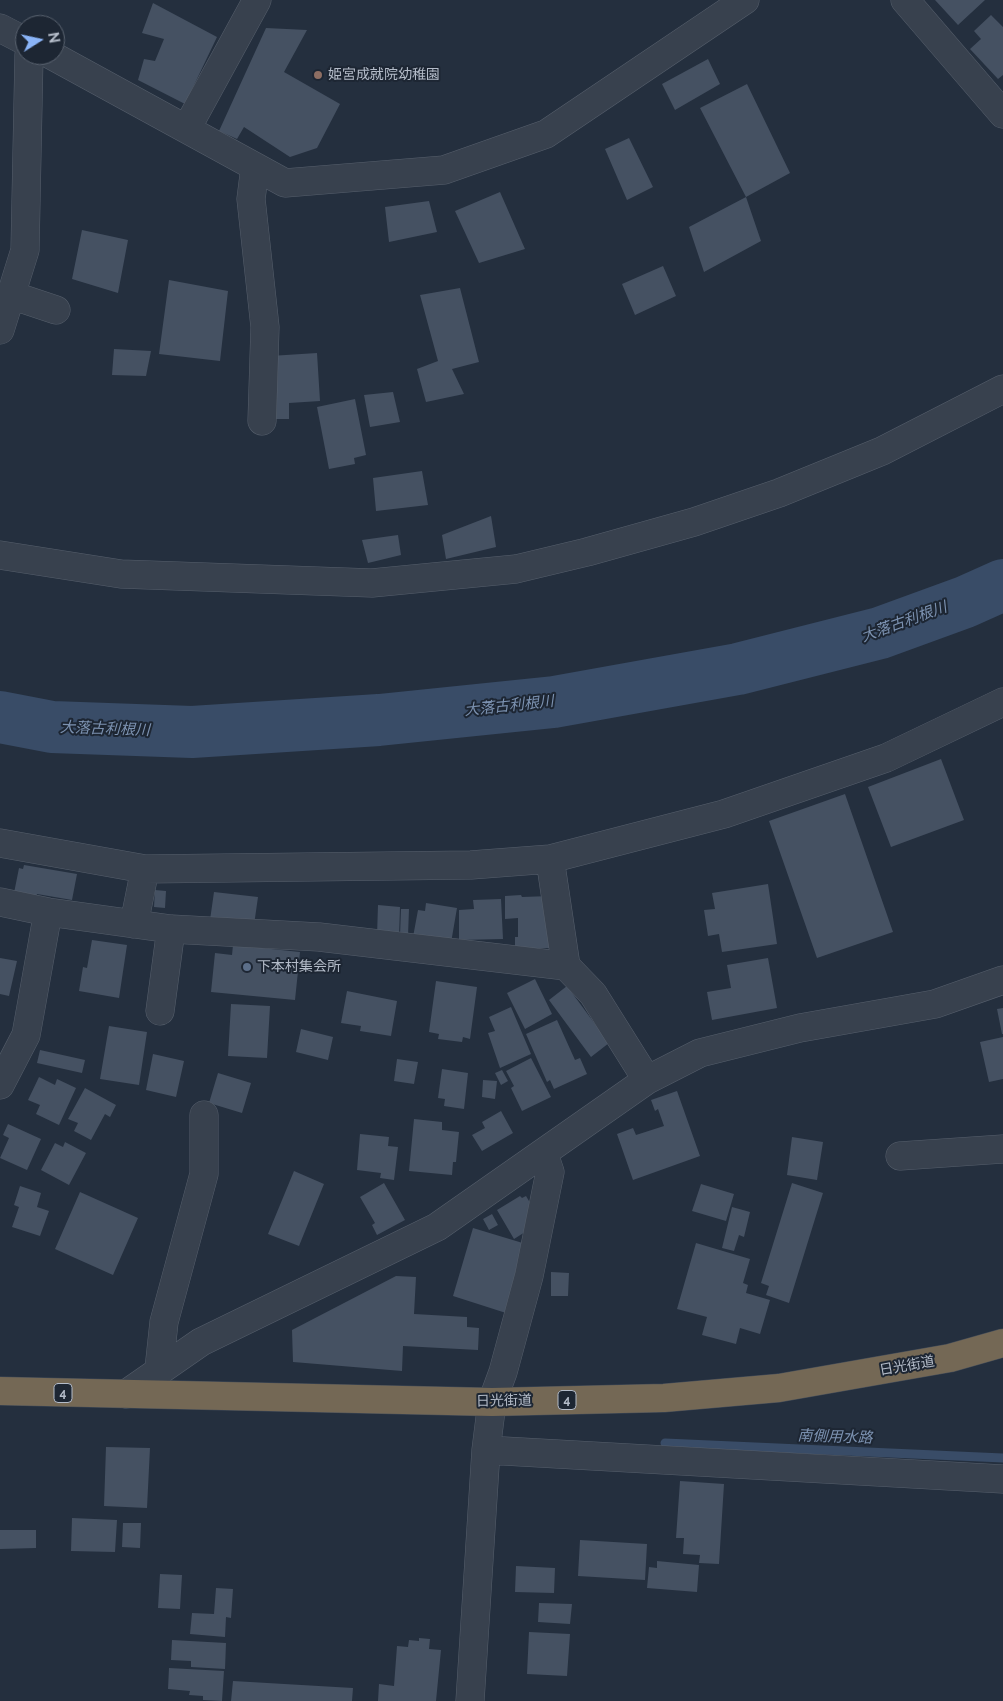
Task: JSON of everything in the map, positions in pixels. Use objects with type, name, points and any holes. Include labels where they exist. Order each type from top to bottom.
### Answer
[{"type":"highway","name":"日光街道","points":[[0,1391],[492,1402],[664,1398],[779,1388],[950,1358],[1003,1343]]},
{"type":"street","points":[[187,128],[257,0]]},
{"type":"street","points":[[65,63],[285,183],[444,170],[546,134],[745,0]]},
{"type":"street","points":[[906,0],[1003,114]]},
{"type":"street","points":[[0,28],[15,36]]},
{"type":"street","points":[[0,330],[25,250],[29,65]]},
{"type":"street","points":[[254,167],[251,199],[264,327],[262,421]]},
{"type":"street","points":[[11,295],[56,310]]},
{"type":"street","points":[[0,555],[121,574],[363,583],[516,569],[587,552],[694,522],[779,493],[882,451],[1003,389]]},
{"type":"street","points":[[0,843],[145,868],[471,866],[550,859],[742,808],[886,758],[1003,702]]},
{"type":"street","points":[[550,859],[566,966],[593,994],[647,1080]]},
{"type":"street","points":[[134,924],[145,868]]},
{"type":"street","points":[[0,902],[48,912],[172,929],[319,937],[566,966]]},
{"type":"street","points":[[0,1085],[26,1035],[48,912]]},
{"type":"street","points":[[160,1011],[172,929]]},
{"type":"street","points":[[126,1394],[159,1369],[201,1342],[437,1228],[647,1080],[700,1053],[800,1028],[935,1004],[1003,980]]},
{"type":"street","points":[[159,1369],[164,1322],[204,1174],[204,1115]]},
{"type":"street","points":[[900,1156],[1003,1149]]},
{"type":"street","points":[[470,1701],[486,1450],[492,1402],[503,1372],[529,1276],[550,1172],[544,1154]]},
{"type":"street","points":[[486,1450],[1003,1479]]},
{"type":"building","points":[[935,0],[985,0],[958,25]]},
{"type":"building","points":[[153,3],[217,37],[185,104],[138,80],[144,59],[155,61],[164,39],[142,33]]},
{"type":"building","points":[[991,15],[1003,27],[1003,75],[998,79],[970,49],[981,39],[974,31]]},
{"type":"building","points":[[266,28],[307,30],[284,72],[340,104],[317,148],[290,157],[244,127],[237,139],[219,131]]},
{"type":"building","points":[[708,59],[720,84],[675,110],[662,84]]},
{"type":"building","points":[[747,84],[790,173],[746,197],[700,108]]},
{"type":"building","points":[[629,138],[653,187],[627,200],[605,149]]},
{"type":"building","points":[[500,192],[525,249],[479,263],[455,211]]},
{"type":"building","points":[[746,197],[761,241],[704,272],[689,227]]},
{"type":"building","points":[[429,201],[437,232],[389,242],[385,207]]},
{"type":"building","points":[[82,230],[128,240],[118,293],[72,279]]},
{"type":"building","points":[[663,266],[676,296],[635,315],[622,284]]},
{"type":"building","points":[[169,280],[228,291],[220,361],[159,354]]},
{"type":"building","points":[[460,288],[479,362],[452,369],[464,394],[426,402],[417,369],[438,361],[420,295]]},
{"type":"building","points":[[114,349],[151,351],[146,376],[112,375]]},
{"type":"building","points":[[317,353],[320,401],[289,403],[289,419],[275,419],[270,356]]},
{"type":"building","points":[[393,392],[400,422],[370,427],[364,395]]},
{"type":"building","points":[[355,399],[366,455],[354,458],[355,464],[329,469],[317,407]]},
{"type":"building","points":[[422,471],[428,505],[376,511],[373,478]]},
{"type":"building","points":[[491,516],[496,547],[446,559],[442,535]]},
{"type":"building","points":[[398,535],[401,555],[368,563],[362,540]]},
{"type":"building","points":[[941,759],[964,820],[891,847],[868,787]]},
{"type":"building","points":[[845,794],[893,932],[817,958],[769,821]]},
{"type":"building","points":[[24,865],[77,874],[72,900],[37,894],[36,897],[14,893],[19,868],[23,869]]},
{"type":"building","points":[[768,884],[777,944],[722,952],[719,934],[708,936],[704,910],[715,909],[712,893]]},
{"type":"building","points":[[155,890],[166,891],[165,908],[154,907]]},
{"type":"building","points":[[214,892],[258,897],[254,925],[210,920]]},
{"type":"building","points":[[521,895],[522,897],[550,896],[552,948],[515,949],[515,937],[518,937],[518,918],[505,919],[505,896]]},
{"type":"building","points":[[501,899],[503,939],[459,940],[459,910],[474,909],[473,900]]},
{"type":"building","points":[[426,903],[457,908],[451,943],[413,937],[418,910],[425,911]]},
{"type":"building","points":[[378,905],[400,907],[399,937],[377,936]]},
{"type":"building","points":[[401,909],[409,909],[408,936],[400,936]]},
{"type":"building","points":[[92,940],[127,945],[119,998],[79,991],[83,967],[87,968]]},
{"type":"building","points":[[233,945],[300,952],[295,1000],[211,992],[215,953],[232,955]]},
{"type":"building","points":[[0,958],[17,961],[9,996],[0,994]]},
{"type":"building","points":[[768,958],[777,1008],[712,1020],[707,992],[731,988],[727,965]]},
{"type":"building","points":[[535,979],[552,1014],[525,1029],[507,993]]},
{"type":"building","points":[[436,981],[477,987],[470,1039],[463,1037],[462,1042],[438,1039],[439,1034],[429,1032]]},
{"type":"building","points":[[567,986],[609,1043],[591,1057],[549,1000]]},
{"type":"building","points":[[347,991],[397,1001],[391,1036],[360,1031],[361,1026],[341,1023]]},
{"type":"building","points":[[231,1004],[270,1006],[267,1058],[228,1056]]},
{"type":"building","points":[[511,1007],[531,1054],[500,1068],[488,1033],[495,1031],[489,1017]]},
{"type":"building","points":[[1003,1008],[1003,1034],[1002,1034],[997,1009]]},
{"type":"building","points":[[557,1020],[575,1060],[580,1058],[587,1074],[554,1089],[550,1080],[547,1082],[526,1034]]},
{"type":"building","points":[[109,1026],[147,1032],[139,1085],[100,1079]]},
{"type":"building","points":[[301,1029],[333,1037],[328,1060],[296,1052]]},
{"type":"building","points":[[1003,1037],[1003,1079],[989,1082],[980,1042]]},
{"type":"building","points":[[40,1050],[85,1060],[82,1073],[37,1063]]},
{"type":"building","points":[[153,1054],[184,1061],[176,1097],[146,1090]]},
{"type":"building","points":[[531,1058],[551,1097],[522,1111],[511,1088],[514,1086],[506,1071]]},
{"type":"building","points":[[397,1059],[418,1062],[414,1084],[394,1081]]},
{"type":"building","points":[[442,1069],[468,1073],[464,1109],[444,1106],[445,1099],[438,1098]]},
{"type":"building","points":[[502,1070],[508,1081],[501,1085],[495,1073]]},
{"type":"building","points":[[218,1073],[251,1083],[242,1113],[209,1103]]},
{"type":"building","points":[[39,1077],[55,1085],[57,1079],[76,1088],[59,1125],[36,1114],[40,1105],[28,1100]]},
{"type":"building","points":[[483,1080],[497,1081],[495,1099],[482,1097]]},
{"type":"building","points":[[85,1088],[116,1105],[110,1117],[105,1114],[91,1140],[74,1131],[78,1123],[68,1119]]},
{"type":"building","points":[[677,1091],[700,1156],[633,1180],[617,1134],[633,1128],[636,1135],[664,1126],[658,1109],[655,1111],[651,1100]]},
{"type":"building","points":[[501,1111],[513,1133],[482,1151],[472,1135],[485,1128],[482,1122]]},
{"type":"building","points":[[414,1119],[442,1122],[442,1130],[459,1132],[456,1162],[453,1162],[452,1175],[409,1171]]},
{"type":"building","points":[[8,1124],[41,1139],[27,1170],[0,1158],[9,1138],[3,1135]]},
{"type":"building","points":[[360,1134],[389,1137],[388,1146],[398,1147],[394,1180],[380,1178],[381,1173],[357,1170]]},
{"type":"building","points":[[792,1137],[823,1142],[817,1180],[787,1175]]},
{"type":"building","points":[[65,1142],[86,1153],[69,1185],[41,1170],[55,1143],[63,1147]]},
{"type":"building","points":[[294,1171],[324,1184],[299,1246],[268,1234]]},
{"type":"building","points":[[384,1183],[405,1220],[377,1235],[372,1225],[375,1223],[360,1197]]},
{"type":"building","points":[[792,1183],[823,1193],[789,1303],[766,1295],[769,1286],[761,1283]]},
{"type":"building","points":[[701,1184],[734,1194],[726,1221],[692,1211]]},
{"type":"building","points":[[20,1186],[41,1193],[37,1207],[49,1211],[40,1236],[12,1227],[19,1207],[14,1205]]},
{"type":"building","points":[[80,1192],[138,1218],[113,1275],[55,1249]]},
{"type":"building","points":[[520,1196],[522,1198],[526,1196],[538,1216],[533,1227],[514,1239],[497,1210]]},
{"type":"building","points":[[732,1207],[750,1212],[744,1237],[739,1235],[734,1251],[722,1248]]},
{"type":"building","points":[[492,1214],[498,1225],[489,1230],[483,1219]]},
{"type":"building","points":[[473,1228],[526,1244],[506,1313],[453,1296]]},
{"type":"building","points":[[696,1243],[750,1259],[743,1283],[748,1285],[746,1293],[770,1300],[760,1334],[740,1328],[736,1344],[702,1335],[707,1317],[677,1309]]},
{"type":"building","points":[[551,1272],[569,1273],[568,1296],[551,1296]]},
{"type":"building","points":[[396,1276],[416,1277],[414,1314],[467,1317],[467,1327],[479,1328],[478,1350],[403,1346],[402,1371],[293,1362],[292,1330]]},
{"type":"building","points":[[106,1447],[150,1448],[147,1508],[104,1506]]},
{"type":"building","points":[[680,1481],[724,1484],[719,1564],[699,1563],[700,1555],[683,1554],[684,1538],[676,1538]]},
{"type":"building","points":[[72,1518],[117,1520],[115,1552],[71,1551]]},
{"type":"building","points":[[123,1523],[141,1523],[140,1548],[122,1547]]},
{"type":"building","points":[[0,1530],[36,1530],[36,1548],[0,1549]]},
{"type":"building","points":[[580,1540],[647,1544],[645,1580],[578,1576]]},
{"type":"building","points":[[657,1561],[699,1565],[697,1592],[647,1588],[649,1567],[657,1568]]},
{"type":"building","points":[[516,1566],[555,1568],[554,1593],[515,1592]]},
{"type":"building","points":[[160,1574],[182,1575],[180,1609],[158,1608]]},
{"type":"building","points":[[216,1588],[233,1589],[231,1618],[226,1617],[225,1637],[190,1634],[192,1613],[214,1614]]},
{"type":"building","points":[[539,1603],[572,1604],[570,1624],[538,1622]]},
{"type":"building","points":[[529,1632],[570,1634],[567,1676],[527,1674]]},
{"type":"building","points":[[419,1638],[430,1639],[429,1649],[441,1650],[436,1701],[378,1701],[379,1684],[394,1686],[397,1646],[408,1647],[409,1640],[419,1641]]},
{"type":"building","points":[[172,1640],[226,1643],[225,1669],[191,1667],[191,1661],[171,1660]]},
{"type":"building","points":[[169,1668],[224,1671],[222,1701],[203,1700],[203,1696],[189,1695],[190,1691],[168,1689]]},
{"type":"building","points":[[233,1681],[353,1688],[352,1701],[231,1701]]},
{"type":"waterway","name":"大落古利根川","points":[[0,717],[52,727],[192,732],[379,720],[554,702],[738,669],[880,633],[965,602],[1003,585]]},
{"type":"waterway","name":"南側用水路","points":[[665,1443],[1003,1458]]},
{"type":"place","name":"姫宮成就院幼稚園","points":[[318,75]]},
{"type":"place","name":"下本村集会所","points":[[247,967]]}]
